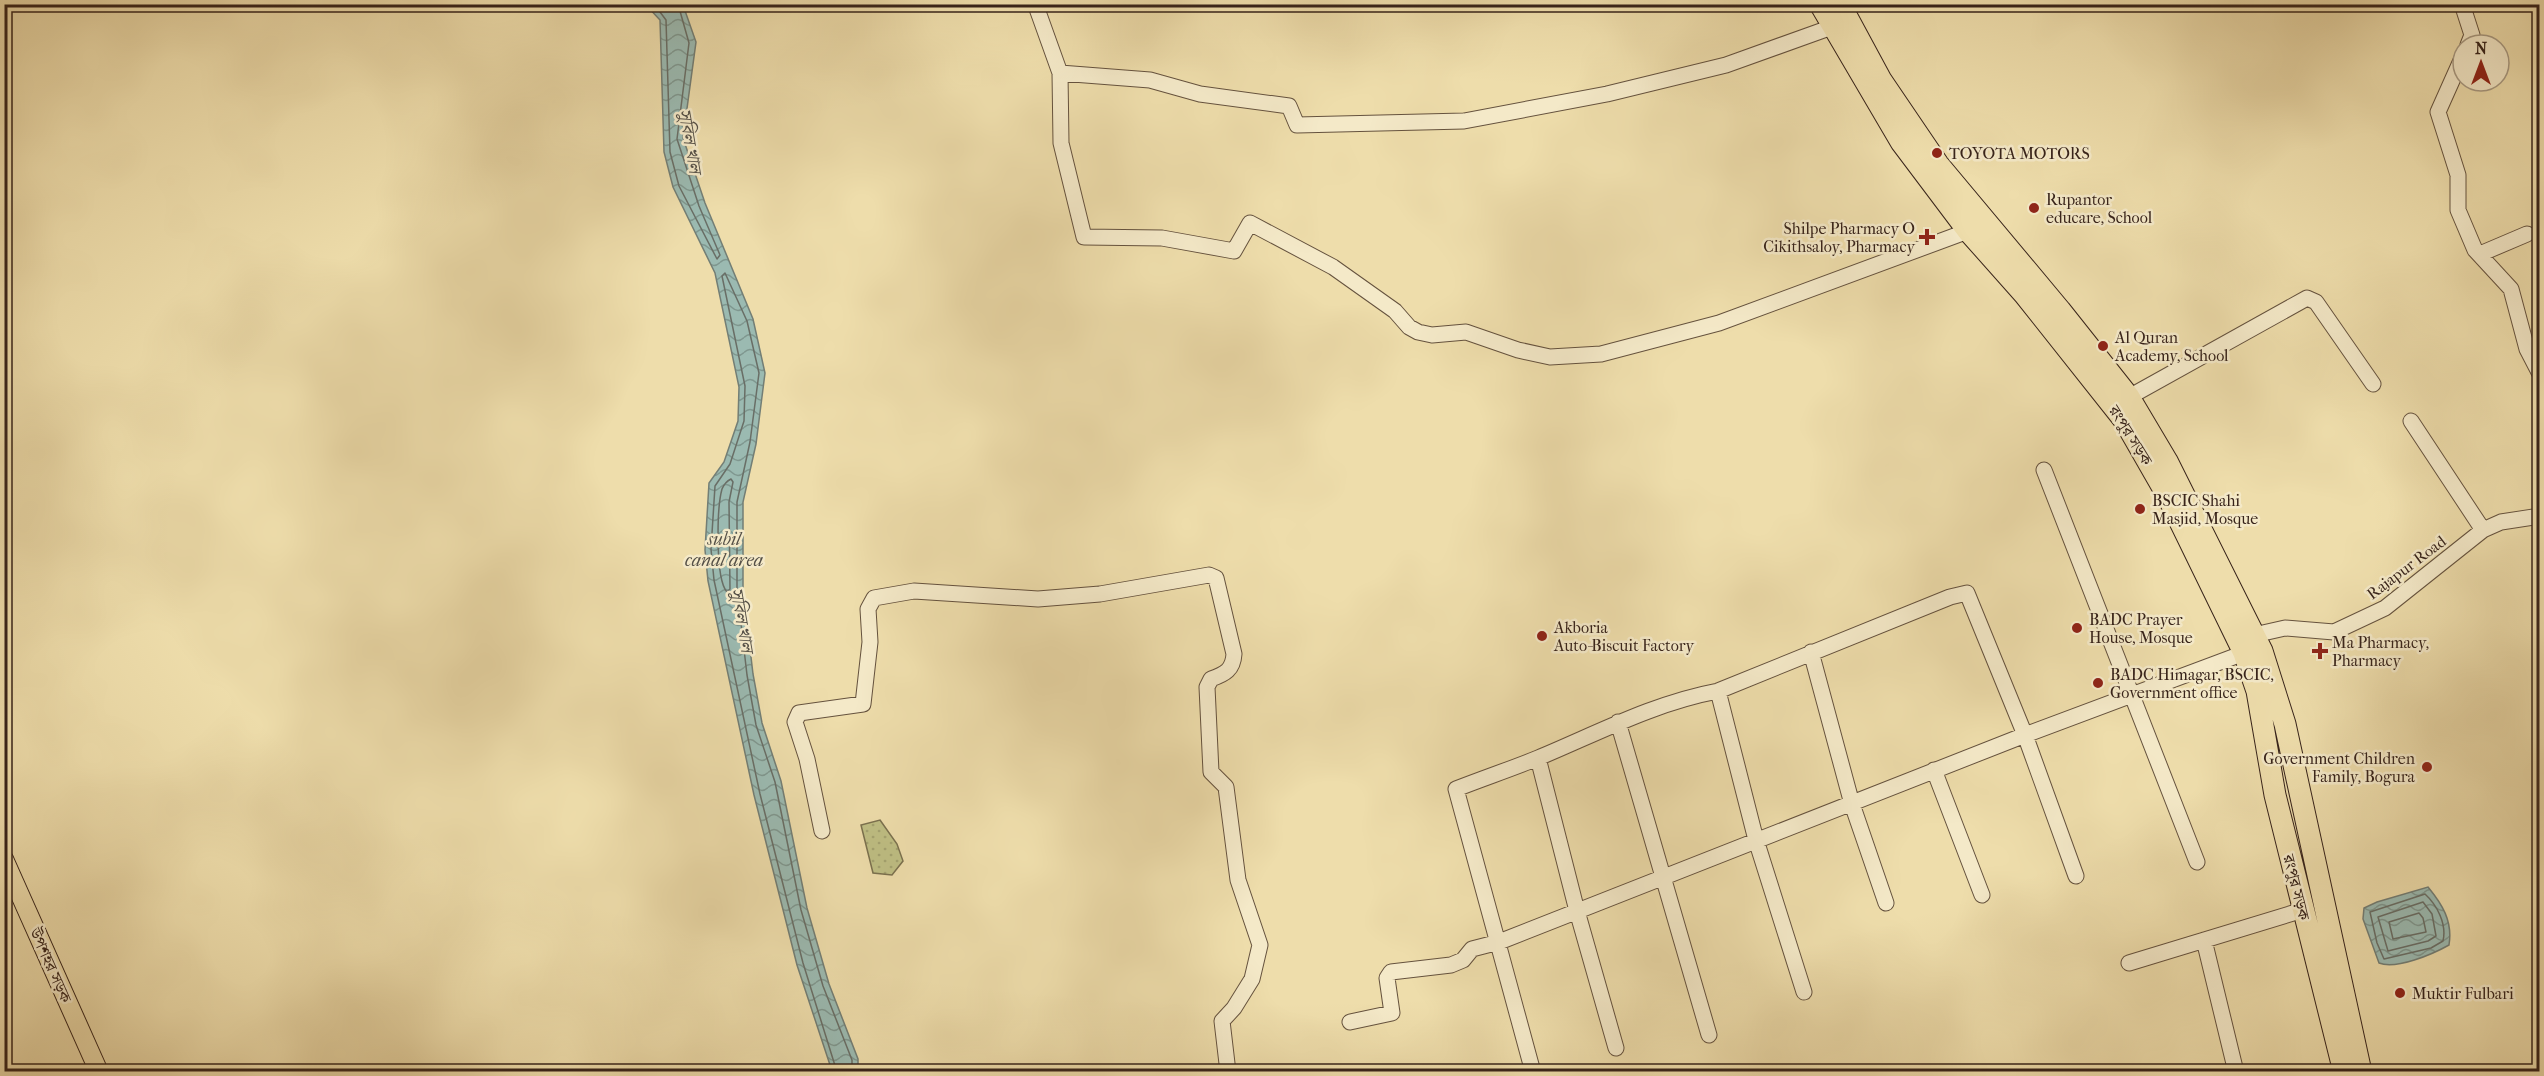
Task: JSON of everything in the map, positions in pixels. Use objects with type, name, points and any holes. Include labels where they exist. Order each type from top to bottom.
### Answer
[{"type":"highway","name":"রংপুর সড়ক","points":[[1820,4],[1901,142],[1968,231],[2024,294],[2124,420],[2249,644],[2262,651],[2286,724],[2361,1071]]},
{"type":"highway","name":"রংপুর সড়ক","points":[[1840,4],[1881,80],[1938,164],[2129,397],[2167,461],[2249,644],[2275,795],[2344,1071]]},
{"type":"main road","name":"উপশহর সড়ক","points":[[4,859],[99,1071]]},
{"type":"street","points":[[1032,4],[1036,6],[1060,73],[1061,143],[1084,237],[1162,238],[1234,251],[1250,223],[1333,267],[1395,311],[1409,327],[1418,332],[1432,335],[1466,332],[1518,350],[1550,357],[1601,354],[1719,323],[1968,231]]},
{"type":"street","points":[[2462,4],[2471,33]]},
{"type":"street","points":[[1060,73],[1150,80],[1200,94],[1289,106],[1297,125],[1464,121],[1607,94],[1726,65],[1832,27]]},
{"type":"street","points":[[2451,83],[2438,112],[2458,175],[2458,210],[2480,254],[2511,289],[2527,349],[2540,374]]},
{"type":"street","points":[[2480,254],[2527,234]]},
{"type":"street","points":[[2129,397],[2307,298],[2316,302],[2373,384]]},
{"type":"street","points":[[2411,421],[2483,530]]},
{"type":"street","points":[[2044,470],[2197,862]]},
{"type":"street","name":"Rajapur Road","points":[[1350,1022],[1392,1013],[1388,978],[1391,972],[1451,965],[1463,960],[1472,949],[1499,942],[1934,770],[2132,695],[2286,628],[2334,632],[2385,608],[2483,530],[2501,522],[2540,516]]},
{"type":"street","points":[[822,831],[807,759],[795,722],[799,713],[863,704],[870,642],[868,609],[874,598],[914,591],[1038,599],[1100,594],[1209,575],[1216,578],[1234,654],[1233,664],[1225,674],[1211,679],[1207,687],[1211,772],[1226,787],[1238,880],[1260,945],[1252,979],[1234,1008],[1222,1021],[1228,1071]]},
{"type":"street","points":[[1533,1071],[1456,789],[1538,758],[1618,722],[1691,696],[1718,691],[1950,597],[1967,593],[2025,735],[2076,876]]},
{"type":"street","points":[[1811,652],[1852,804],[1886,903]]},
{"type":"street","points":[[1718,691],[1756,840],[1804,992]]},
{"type":"street","points":[[1618,722],[1710,1035]]},
{"type":"street","points":[[1538,758],[1577,911],[1616,1048]]},
{"type":"street","points":[[1934,770],[1982,895]]},
{"type":"street","points":[[2129,963],[2303,910]]},
{"type":"street","points":[[2204,940],[2236,1071]]},
{"type":"green space","points":[[880,820],[897,844],[903,861],[892,875],[873,873],[861,825]]},
{"type":"water","name":"subil canal area","points":[[646,5],[683,5],[696,42],[683,138],[705,203],[753,319],[765,373],[756,444],[743,502],[743,589],[753,674],[762,723],[781,781],[807,908],[829,984],[858,1059],[858,1071],[832,1071],[797,965],[754,795],[708,581],[705,550],[709,483],[724,462],[738,421],[739,387],[715,273],[673,187],[664,152],[660,20]]},
{"type":"water","points":[[2428,887],[2438,900],[2448,921],[2449,945],[2404,963],[2386,965],[2379,963],[2363,919],[2364,908]]},
{"type":"place","name":"TOYOTA MOTORS","points":[[1937,153]]},
{"type":"place","name":"Rupantor educare, School","points":[[2034,208]]},
{"type":"place","name":"Shilpe Pharmacy O Cikithsaloy, Pharmacy","points":[[1927,237]]},
{"type":"place","name":"Al Quran Academy, School","points":[[2103,346]]},
{"type":"place","name":"BSCIC Shahi Masjid, Mosque","points":[[2140,509]]},
{"type":"place","name":"BADC Prayer House, Mosque","points":[[2077,628]]},
{"type":"place","name":"Akboria Auto-Biscuit Factory","points":[[1542,636]]},
{"type":"place","name":"Ma Pharmacy, Pharmacy","points":[[2320,651]]},
{"type":"place","name":"BADC Himagar, BSCIC, Government office","points":[[2098,683]]},
{"type":"place","name":"Government Children Family, Bogura","points":[[2427,767]]},
{"type":"place","name":"Muktir Fulbari","points":[[2400,993]]},
{"type":"water label","name":"সুবিল খাল","points":[[690,141]]},
{"type":"water label","name":"সুবিল খাল","points":[[742,620]]}]
